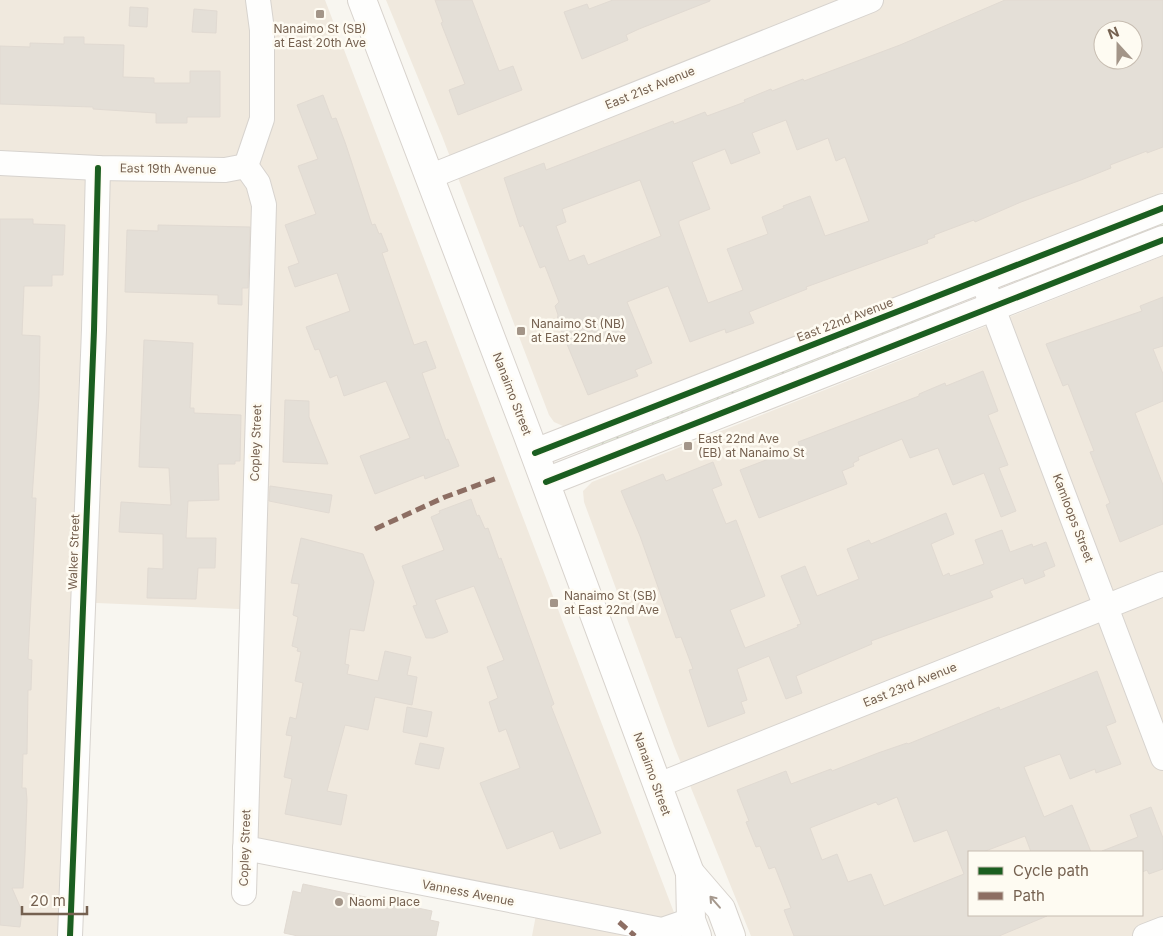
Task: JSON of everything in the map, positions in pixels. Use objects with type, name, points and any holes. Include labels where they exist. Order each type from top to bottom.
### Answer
[{"type":"street","points":[[246,166],[262,120],[262,30],[258,0]]},
{"type":"street","name":"Nanaimo Street","points":[[362,0],[546,482],[656,786],[690,874],[694,928]]},
{"type":"street","name":"East 21st Avenue","points":[[429,177],[871,0]]},
{"type":"street","name":"East 19th Avenue","points":[[0,163],[98,168],[225,170],[246,166]]},
{"type":"street","name":"Copley Street","points":[[244,893],[264,205],[258,183],[246,166]]},
{"type":"street","name":"Walker Street","points":[[70,936],[94,330],[98,168]]},
{"type":"street","name":"East 22nd Avenue","points":[[535,453],[1163,208]]},
{"type":"street","points":[[546,482],[1163,240]]},
{"type":"street","name":"Kamloops Street","points":[[982,279],[1163,758]]},
{"type":"street","name":"East 23rd Avenue","points":[[656,786],[1163,584]]},
{"type":"street","name":"Vanness Avenue","points":[[245,848],[662,930],[694,928]]},
{"type":"street","name":"Nanaimo Street","points":[[690,874],[721,909],[731,936]]},
{"type":"street","points":[[1145,936],[1163,929]]},
{"type":"shaded area","points":[[0,0],[325,0],[683,936],[532,936],[539,899],[264,843],[257,836],[265,610],[73,602],[61,936],[0,936]]},
{"type":"shaded area","points":[[386,0],[1163,0],[1163,192],[574,425],[563,426],[554,422],[549,415],[442,136]]},
{"type":"shaded area","points":[[1163,256],[1163,936],[751,936],[674,746],[584,502],[583,491],[592,482]]},
{"type":"green space","points":[[1163,217],[1163,230],[1018,283],[1017,279]]},
{"type":"green space","points":[[953,302],[956,309],[586,452],[589,445]]},
{"type":"building","points":[[435,0],[472,0],[499,71],[513,66],[522,90],[458,115],[449,90],[465,84],[441,23],[443,22]]},
{"type":"building","points":[[613,0],[710,1],[639,29],[626,35],[628,40],[582,59],[564,12],[587,4],[589,9]]},
{"type":"building","points":[[1005,0],[1163,0],[1163,147],[1110,165],[1111,168],[1021,202],[975,222],[974,220],[934,235],[935,237],[927,240],[928,243],[806,287],[807,289],[749,312],[754,323],[726,333],[725,329],[690,342],[668,286],[627,302],[652,363],[635,370],[638,376],[588,395],[557,320],[558,315],[555,306],[559,302],[545,266],[540,268],[523,225],[520,227],[504,178],[544,163],[546,170],[673,121],[674,124],[705,112],[707,116],[745,102],[744,100],[771,89],[772,91],[803,79],[804,81],[900,45]],"holes":[[[786,120],[797,150],[828,138],[836,161],[845,157],[869,221],[825,236],[810,196],[783,206],[784,208],[762,217],[768,234],[727,249],[743,290],[708,303],[679,224],[679,221],[710,209],[692,162],[725,149],[731,164],[760,153],[752,133]],[[640,180],[661,236],[588,265],[584,255],[569,261],[556,226],[566,222],[562,209]]]},
{"type":"building","points":[[130,7],[148,8],[147,27],[129,26]]},
{"type":"building","points":[[194,9],[217,11],[216,33],[192,32]]},
{"type":"building","points":[[64,37],[84,37],[84,44],[124,45],[123,77],[154,78],[154,83],[190,83],[190,71],[220,71],[220,117],[187,117],[187,123],[156,123],[156,113],[93,109],[93,107],[0,104],[0,46],[30,47],[30,43],[64,44]]},
{"type":"building","points":[[323,95],[332,119],[336,118],[372,225],[375,224],[379,234],[381,233],[388,251],[382,253],[414,345],[426,341],[436,368],[422,373],[446,440],[448,439],[459,466],[425,479],[424,475],[375,494],[360,456],[410,438],[386,381],[344,396],[337,375],[330,378],[319,349],[315,350],[306,327],[350,311],[337,273],[295,287],[288,267],[299,263],[285,225],[316,214],[298,166],[318,159],[297,105]]},
{"type":"building","points":[[0,219],[33,219],[33,224],[65,225],[63,275],[52,275],[52,286],[24,286],[22,335],[40,336],[39,397],[32,498],[36,498],[28,659],[32,660],[31,690],[28,690],[27,754],[23,754],[22,788],[26,788],[27,800],[25,854],[23,888],[12,888],[22,911],[20,927],[0,925]]},
{"type":"building","points":[[158,225],[250,227],[248,288],[242,288],[242,305],[218,304],[218,295],[125,292],[127,230],[158,231]]},
{"type":"building","points":[[1163,297],[1163,346],[1153,349],[1163,374],[1163,401],[1135,413],[1163,485],[1163,524],[1120,542],[1106,505],[1110,503],[1090,452],[1094,451],[1068,384],[1063,386],[1046,344],[1142,311],[1140,306]]},
{"type":"building","points":[[144,340],[193,343],[190,408],[194,408],[194,413],[241,415],[240,461],[235,461],[235,464],[218,464],[219,500],[188,501],[186,538],[216,538],[215,568],[198,568],[196,599],[147,598],[148,568],[163,569],[163,534],[119,532],[121,502],[171,505],[169,468],[139,467]]},
{"type":"building","points":[[983,371],[998,411],[988,415],[1008,465],[999,468],[1016,511],[1001,517],[984,473],[953,485],[938,448],[910,458],[902,439],[858,457],[859,460],[853,463],[854,466],[842,471],[847,484],[759,518],[740,470],[800,447],[798,442],[919,396],[919,394],[945,383],[946,386]]},
{"type":"building","points":[[285,400],[309,401],[309,417],[328,464],[283,462]]},
{"type":"building","points":[[713,462],[722,485],[712,489],[726,524],[736,520],[765,596],[730,610],[745,648],[798,627],[797,625],[801,624],[781,576],[805,566],[817,596],[859,579],[847,549],[869,540],[871,544],[946,513],[954,534],[931,544],[943,576],[949,573],[950,576],[984,564],[975,540],[1002,530],[1010,552],[1032,544],[1033,547],[1046,542],[1055,566],[1043,571],[1045,576],[1025,584],[1023,578],[990,591],[993,597],[871,641],[872,644],[796,676],[802,693],[786,699],[769,656],[737,669],[747,700],[741,702],[745,713],[708,727],[689,670],[693,669],[681,637],[676,638],[640,536],[621,491],[663,474],[666,481]]},
{"type":"building","points":[[270,486],[332,495],[329,513],[269,501]]},
{"type":"building","points":[[471,499],[477,516],[479,515],[485,529],[488,528],[499,559],[501,558],[554,704],[551,706],[601,833],[560,849],[553,831],[507,849],[480,783],[520,768],[506,729],[499,732],[489,702],[498,698],[487,667],[504,660],[474,586],[435,600],[448,632],[433,638],[426,638],[413,606],[417,605],[402,566],[444,550],[431,517],[440,513],[439,511]]},
{"type":"building","points":[[301,538],[363,554],[374,582],[364,631],[350,629],[345,664],[349,665],[347,674],[378,681],[385,651],[411,657],[407,675],[417,677],[412,705],[375,697],[368,730],[345,725],[327,791],[347,795],[341,825],[285,814],[292,779],[284,777],[292,736],[286,735],[290,717],[296,719],[303,683],[295,681],[301,652],[297,651],[298,648],[292,646],[298,617],[293,615],[299,584],[291,583]]},
{"type":"building","points":[[1097,671],[1116,722],[1106,726],[1121,764],[1096,773],[1095,769],[1070,779],[1060,754],[1024,767],[1044,817],[1072,805],[1091,851],[1031,851],[1025,836],[986,851],[968,851],[968,916],[1047,916],[999,936],[794,936],[784,910],[791,908],[775,867],[769,869],[760,846],[756,847],[746,822],[749,821],[737,790],[786,771],[791,784],[908,744],[999,707],[1000,710]],"holes":[[[897,797],[914,842],[947,830],[964,874],[884,906],[871,874],[848,882],[837,854],[822,860],[810,828],[876,802],[878,805]]]},
{"type":"building","points":[[407,707],[432,712],[427,737],[403,732]]},
{"type":"building","points":[[420,743],[444,748],[439,769],[415,764]]},
{"type":"building","points":[[1151,807],[1163,838],[1163,869],[1149,874],[1147,870],[1143,872],[1143,851],[1102,851],[1138,837],[1130,815]]},
{"type":"building","name":"Naomi Place","points":[[303,884],[432,911],[430,920],[439,922],[436,936],[298,936],[284,933],[293,891],[301,893]]},
{"type":"marked path","points":[[375,529],[445,497],[497,478]]},
{"type":"marked path","points":[[619,922],[635,936]]},
{"type":"cycle path","points":[[70,936],[94,330],[98,168]]},
{"type":"cycle path","points":[[535,453],[1163,208]]},
{"type":"cycle path","points":[[546,482],[1163,240]]},
{"type":"place","name":"Nanaimo St (SB) at East 20th Ave","points":[[320,14]]},
{"type":"place","name":"Nanaimo St (NB) at East 22nd Ave","points":[[521,331]]},
{"type":"place","name":"East 22nd Ave (EB) at Nanaimo St","points":[[688,446]]},
{"type":"place","name":"Nanaimo St (SB) at East 22nd Ave","points":[[554,603]]},
{"type":"place","name":"Naomi Place","points":[[339,902]]}]
